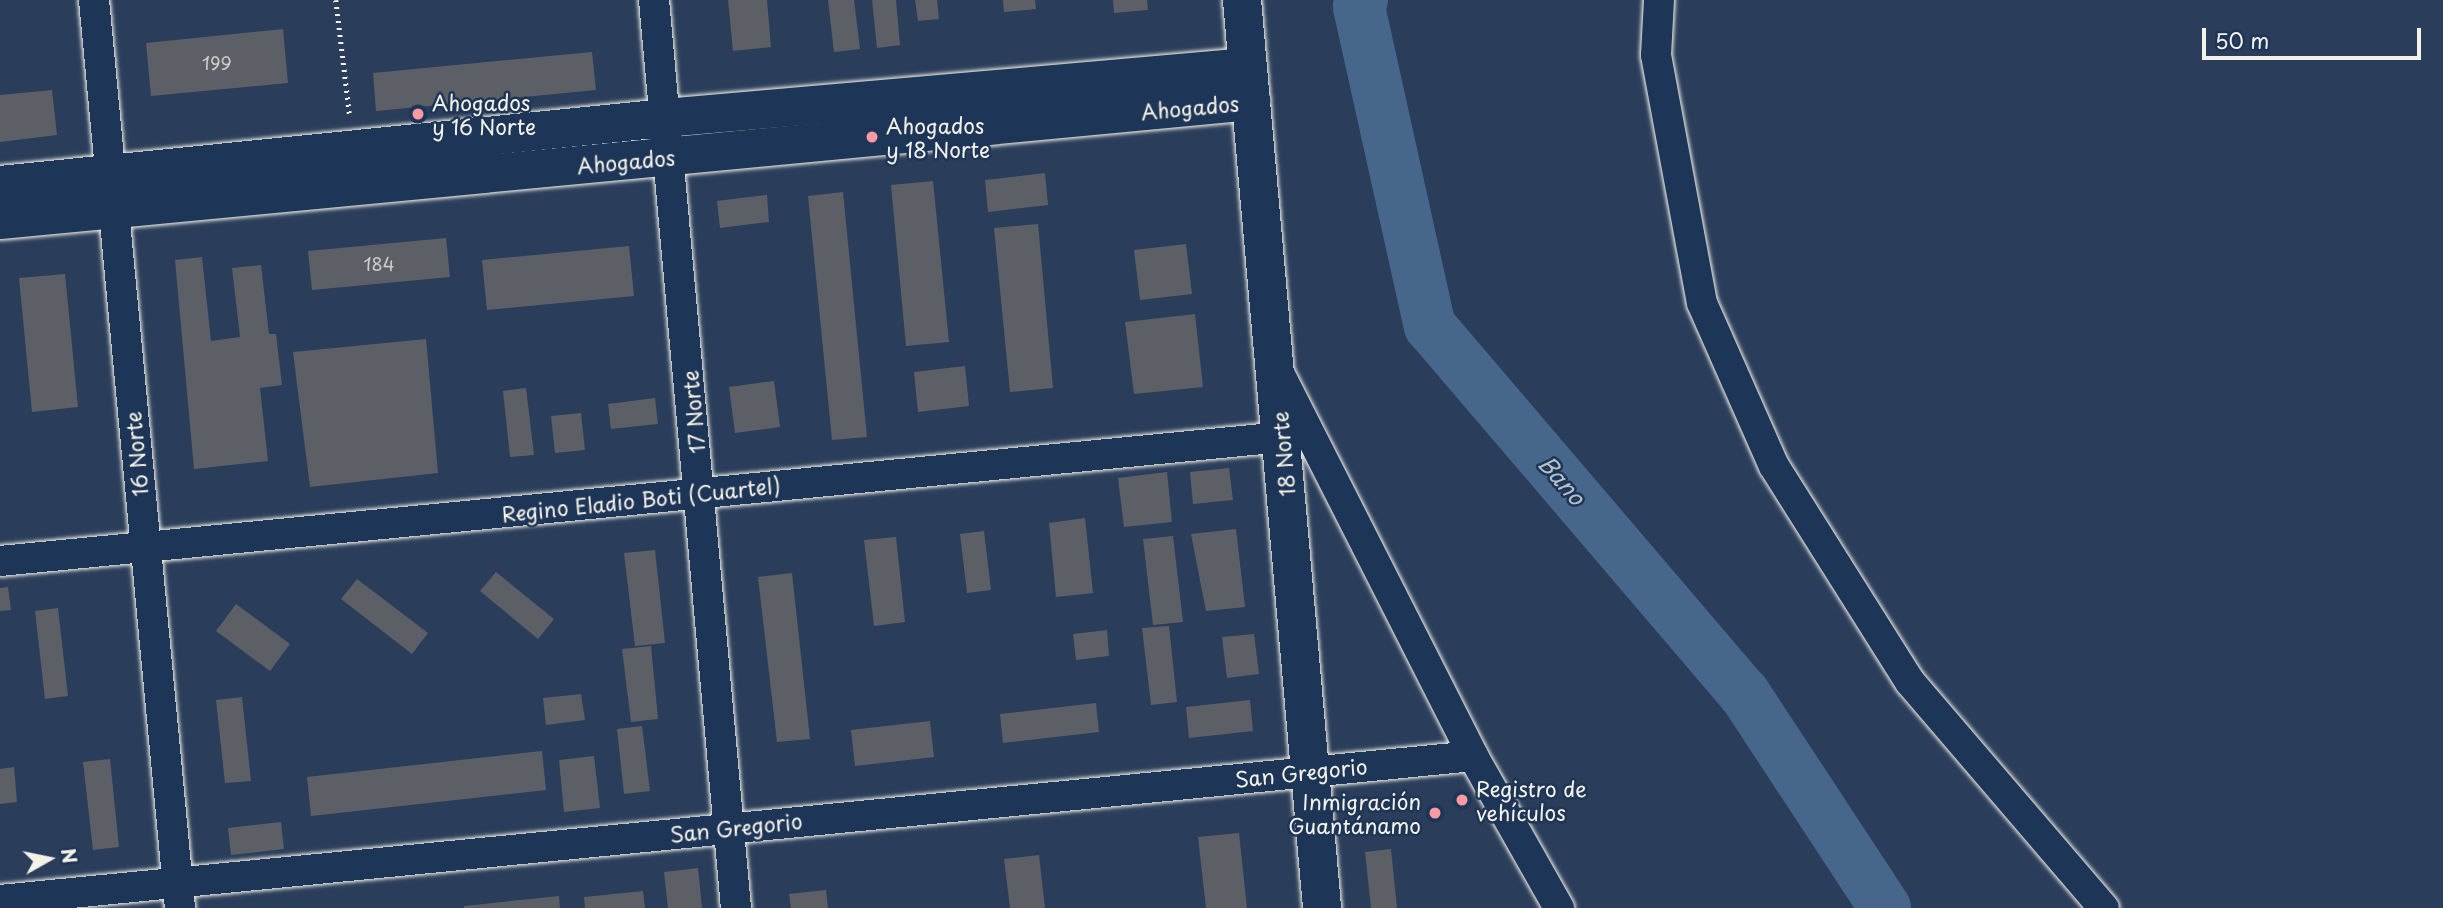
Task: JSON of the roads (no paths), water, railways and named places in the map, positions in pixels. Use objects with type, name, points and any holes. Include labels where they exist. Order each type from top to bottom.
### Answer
[{"type":"main road","name":"18 Norte","points":[[1242,0],[1322,908]]},
{"type":"main road","name":"Ahogados","points":[[0,185],[112,192],[669,157],[1250,84]]},
{"type":"main road","name":"Ahogados","points":[[0,220],[112,192],[354,151],[665,118],[1250,84]]},
{"type":"street","name":"16 Norte","points":[[94,0],[179,896]]},
{"type":"street","name":"17 Norte","points":[[654,0],[737,908]]},
{"type":"street","points":[[1659,0],[1656,55],[1702,303],[1774,466],[1910,682],[2104,908]]},
{"type":"street","points":[[1276,368],[1473,756],[1559,908]]},
{"type":"street","name":"Regino Eladio Boti (Cuartel)","points":[[0,561],[1282,436]]},
{"type":"street","name":"San Gregorio","points":[[0,900],[179,896],[729,828],[1473,756]]},
{"type":"waterway","name":"Bano","points":[[1362,0],[1359,7],[1430,326],[1744,693],[1885,908]]},
{"type":"place","name":"Ahogados y 16 Norte","points":[[418,114]]},
{"type":"place","name":"Ahogados y 18 Norte","points":[[872,137]]},
{"type":"place","name":"Registro de vehículos","points":[[1462,800]]},
{"type":"place","name":"Inmigración Guantánamo","points":[[1435,813]]}]
